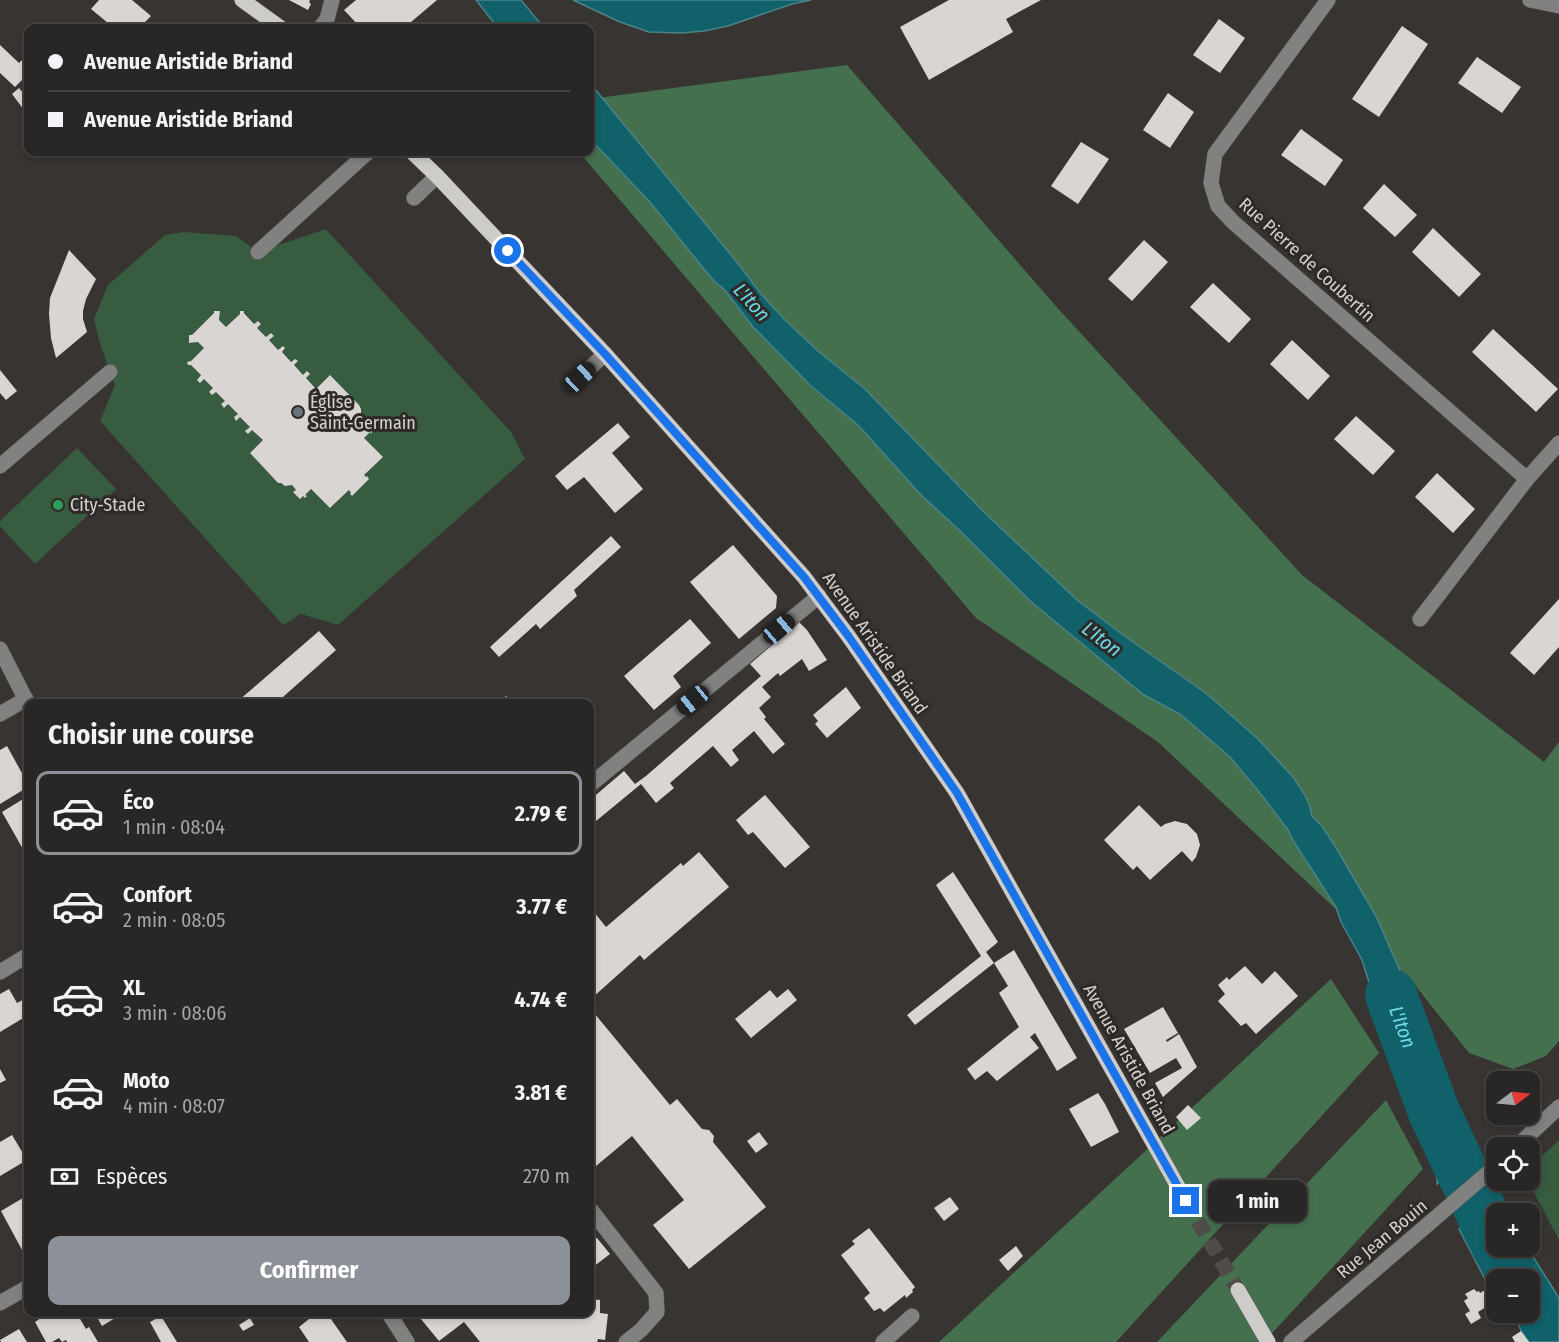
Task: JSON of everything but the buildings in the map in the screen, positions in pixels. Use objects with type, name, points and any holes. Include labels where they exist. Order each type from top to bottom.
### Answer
[{"type":"main road","points":[[242,0],[275,24]]},
{"type":"main road","name":"Avenue Aristide Briand","points":[[416,156],[605,354],[819,596],[957,793],[1186,1201]]},
{"type":"main road","points":[[1238,1290],[1268,1342]]},
{"type":"street","points":[[323,24],[327,19],[332,0]]},
{"type":"street","name":"Rue Pierre de Coubertin","points":[[1328,0],[1215,154],[1211,183],[1218,206],[1233,222],[1527,479]]},
{"type":"street","points":[[1530,0],[1559,6]]},
{"type":"street","points":[[258,252],[364,156]]},
{"type":"street","points":[[414,198],[437,176]]},
{"type":"street","points":[[580,377],[605,354]]},
{"type":"street","points":[[0,466],[110,372]]},
{"type":"street","points":[[1420,619],[1527,479],[1559,442]]},
{"type":"street","points":[[594,782],[819,596]]},
{"type":"street","points":[[0,649],[25,699]]},
{"type":"street","points":[[0,714],[24,703]]},
{"type":"street","points":[[0,972],[24,957]]},
{"type":"street","points":[[1527,1137],[1559,1107]]},
{"type":"street","name":"Rue Jean Bouin","points":[[1291,1342],[1486,1175]]},
{"type":"street","points":[[594,1214],[656,1293],[657,1312],[641,1330],[626,1342]]},
{"type":"street","points":[[0,1303],[24,1289]]},
{"type":"street","points":[[883,1342],[912,1316]]},
{"type":"street","points":[[391,1317],[407,1342]]},
{"type":"green space","points":[[847,65],[1054,304],[1302,575],[1544,762],[1559,742],[1559,1041],[1546,1056],[1513,1069],[1469,1053],[1410,979],[1158,742],[976,618],[582,156],[594,156],[594,98]]},
{"type":"green space","points":[[326,229],[511,432],[525,459],[338,625],[301,614],[283,625],[100,421],[115,385],[100,344],[94,319],[108,285],[165,235],[184,232],[236,236],[258,252]],"holes":[[[214,311],[220,311],[219,320],[226,327],[240,314],[240,311],[244,311],[254,324],[258,321],[261,324],[257,328],[266,337],[271,333],[273,336],[269,340],[278,350],[283,346],[285,349],[282,352],[291,362],[295,359],[298,361],[294,365],[303,375],[307,372],[310,374],[306,378],[316,389],[330,376],[361,410],[361,418],[365,423],[368,421],[374,427],[371,433],[364,438],[382,457],[364,475],[369,479],[352,496],[349,490],[331,508],[311,489],[305,495],[307,497],[303,496],[300,499],[292,485],[285,486],[278,483],[250,453],[263,440],[252,430],[248,434],[250,427],[240,417],[236,421],[234,417],[238,414],[228,404],[224,407],[221,405],[225,401],[216,392],[211,395],[209,392],[213,388],[204,379],[197,380],[201,375],[187,362],[204,348],[198,342],[190,343],[189,335],[192,335]]]},
{"type":"green space","name":"City-Stade","points":[[77,448],[116,489],[35,564],[0,526],[0,521]]},
{"type":"green space","points":[[1331,979],[1379,1053],[1116,1342],[939,1342]]},
{"type":"green space","points":[[1386,1100],[1423,1169],[1264,1342],[1157,1342]]},
{"type":"green space","points":[[1559,1140],[1559,1240],[1533,1191],[1540,1191],[1540,1158]]},
{"type":"water","points":[[476,0],[521,0],[541,24],[495,24]]},
{"type":"water","points":[[573,0],[811,0],[792,4],[728,26],[681,33],[649,32],[620,22]]},
{"type":"water","points":[[594,88],[761,294],[785,320],[818,351],[865,389],[984,512],[1077,600],[1207,694],[1258,739],[1293,777],[1305,795],[1312,816],[1322,826],[1335,846],[1376,916],[1435,1051],[1399,1078],[1362,960],[1341,922],[1336,907],[1288,830],[1230,757],[1180,714],[1144,695],[1029,600],[921,495],[859,426],[811,386],[753,327],[724,289],[715,282],[649,201],[594,143]]},
{"type":"water","points":[[1447,1078],[1473,1153],[1437,1184],[1437,1178],[1410,1105],[1430,1088]]},
{"type":"water","points":[[1496,1196],[1501,1203],[1488,1203]]},
{"type":"water","points":[[1486,1205],[1486,1257],[1533,1257],[1559,1298],[1559,1342],[1529,1342],[1518,1323],[1540,1323],[1540,1269],[1486,1269],[1486,1281],[1459,1229]]},
{"type":"waterway","name":"L'Iton","points":[[1391,995],[1434,1112],[1486,1222]]},
{"type":"tunnel","points":[[1186,1201],[1238,1290]]},
{"type":"place","name":"Église Saint-Germain","points":[[298,412]]},
{"type":"place","name":"City-Stade","points":[[58,505]]},
{"type":"route","points":[[508,251],[605,354],[804,577],[849,637],[957,793],[1186,1201]]}]
